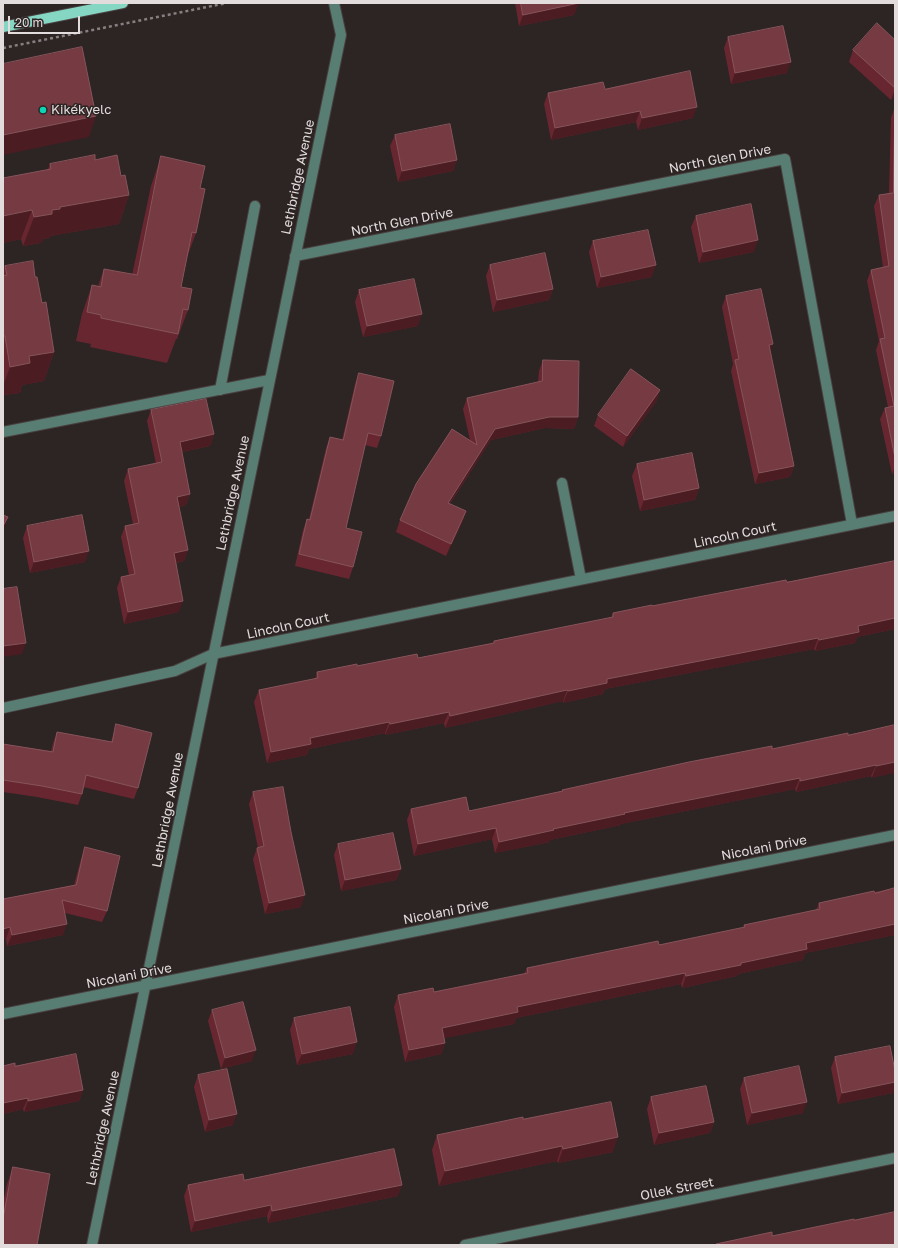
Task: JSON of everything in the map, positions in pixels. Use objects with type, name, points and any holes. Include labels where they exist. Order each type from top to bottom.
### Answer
[{"type":"main road","points":[[3,27],[123,3]]},
{"type":"street","name":"Lethbridge Avenue","points":[[92,1245],[341,35],[334,3]]},
{"type":"street","name":"North Glen Drive","points":[[295,256],[785,159],[852,524]]},
{"type":"street","points":[[220,390],[255,206]]},
{"type":"street","points":[[3,432],[269,380]]},
{"type":"street","points":[[562,483],[581,579]]},
{"type":"street","name":"Lincoln Court","points":[[3,708],[174,671],[213,654],[895,516]]},
{"type":"street","name":"Nicolani Drive","points":[[3,1014],[895,835]]},
{"type":"street","name":"Ollek Street","points":[[465,1245],[895,1158]]},
{"type":"path","points":[[3,48],[227,3]]},
{"type":"building","points":[[521,3],[579,3],[523,15]]},
{"type":"building","points":[[877,23],[895,40],[895,88],[853,50]]},
{"type":"building","points":[[783,26],[791,62],[735,73],[728,37]]},
{"type":"building","name":"Kikékyelc","points":[[82,47],[96,116],[3,135],[3,64]]},
{"type":"building","points":[[690,71],[697,107],[642,118],[640,111],[555,128],[548,93],[603,82],[605,89]]},
{"type":"building","points":[[895,106],[895,458],[885,408],[894,406],[880,339],[885,338],[871,270],[889,266],[879,195],[893,193]]},
{"type":"building","points":[[450,124],[457,160],[402,171],[395,135]]},
{"type":"building","points":[[95,155],[95,160],[117,155],[121,176],[125,175],[129,195],[60,207],[60,209],[52,210],[52,214],[34,217],[32,210],[3,216],[3,178],[51,169],[50,164]]},
{"type":"building","points":[[161,156],[205,166],[200,188],[205,189],[196,233],[192,232],[181,287],[192,289],[188,310],[183,309],[178,334],[101,318],[101,315],[87,312],[92,285],[101,287],[104,269],[137,275]]},
{"type":"building","points":[[751,204],[758,240],[703,252],[696,216]]},
{"type":"building","points":[[648,230],[656,265],[601,277],[593,241]]},
{"type":"building","points":[[545,253],[553,289],[497,300],[490,265]]},
{"type":"building","points":[[33,261],[35,277],[37,277],[42,303],[46,302],[54,352],[29,356],[30,363],[10,367],[5,336],[3,336],[3,276],[7,275],[5,266]]},
{"type":"building","points":[[414,279],[422,314],[367,326],[359,290]]},
{"type":"building","points":[[761,289],[773,344],[769,345],[794,466],[759,473],[735,360],[739,359],[726,296]]},
{"type":"building","points":[[543,360],[579,361],[578,417],[549,417],[495,429],[448,503],[466,511],[451,544],[400,520],[416,484],[452,429],[477,445],[467,398],[542,381]]},
{"type":"building","points":[[631,369],[660,390],[627,436],[598,415]]},
{"type":"building","points":[[359,373],[394,381],[381,436],[368,433],[346,528],[362,532],[353,567],[299,554],[307,519],[310,520],[330,437],[343,440]]},
{"type":"building","points":[[206,399],[214,434],[180,442],[190,494],[177,497],[188,550],[174,553],[183,601],[128,612],[121,577],[135,574],[125,526],[139,523],[128,469],[162,462],[151,410]]},
{"type":"building","points":[[692,453],[699,488],[644,500],[637,464]]},
{"type":"building","points":[[3,515],[8,517],[3,526]]},
{"type":"building","points":[[82,515],[89,551],[34,562],[27,526]]},
{"type":"building","points":[[895,561],[895,618],[858,626],[859,632],[819,640],[818,638],[607,679],[607,683],[567,690],[450,716],[449,712],[390,724],[389,722],[310,738],[311,744],[271,752],[259,690],[318,678],[317,672],[417,654],[418,658],[613,617],[613,613],[652,605],[786,580],[787,582]]},
{"type":"building","points":[[17,587],[26,643],[3,646],[3,589]]},
{"type":"building","points":[[116,724],[152,733],[138,788],[86,775],[82,794],[3,780],[3,744],[53,752],[57,732],[112,742]]},
{"type":"building","points":[[895,725],[895,762],[800,781],[800,778],[624,813],[625,814],[499,842],[496,828],[418,844],[411,809],[466,797],[469,811],[689,762],[772,746],[772,749]]},
{"type":"building","points":[[283,787],[305,895],[269,903],[257,848],[264,846],[253,792]]},
{"type":"building","points":[[393,833],[401,869],[345,880],[338,844]]},
{"type":"building","points":[[85,847],[120,856],[107,911],[62,900],[67,924],[12,935],[10,927],[3,929],[3,899],[76,885]]},
{"type":"building","points":[[895,888],[895,924],[806,943],[807,949],[741,963],[741,965],[686,976],[685,973],[517,1007],[518,1012],[442,1028],[445,1043],[409,1050],[398,995],[433,988],[434,992],[528,973],[527,968],[658,941],[659,945],[745,927],[744,925],[820,909],[819,903]]},
{"type":"building","points":[[243,1002],[256,1050],[225,1058],[212,1010]]},
{"type":"building","points":[[350,1007],[357,1042],[302,1054],[294,1018]]},
{"type":"building","points":[[890,1046],[895,1071],[895,1082],[842,1093],[835,1057]]},
{"type":"building","points":[[76,1054],[83,1090],[28,1101],[28,1098],[3,1103],[3,1066],[15,1063],[15,1066]]},
{"type":"building","points":[[799,1066],[807,1102],[752,1113],[744,1078]]},
{"type":"building","points":[[227,1069],[237,1114],[209,1120],[198,1075]]},
{"type":"building","points":[[706,1086],[714,1122],[659,1133],[651,1097]]},
{"type":"building","points":[[611,1102],[618,1137],[563,1149],[562,1146],[445,1171],[437,1135],[523,1117],[523,1119]]},
{"type":"building","points":[[394,1149],[402,1185],[272,1211],[271,1205],[195,1221],[188,1185],[243,1174],[244,1180]]},
{"type":"building","points":[[13,1167],[50,1174],[37,1245],[3,1245],[3,1219]]},
{"type":"building","points":[[895,1212],[895,1245],[716,1245],[772,1232],[772,1236]]},
{"type":"place","name":"Kikékyelc","points":[[43,110]]}]
